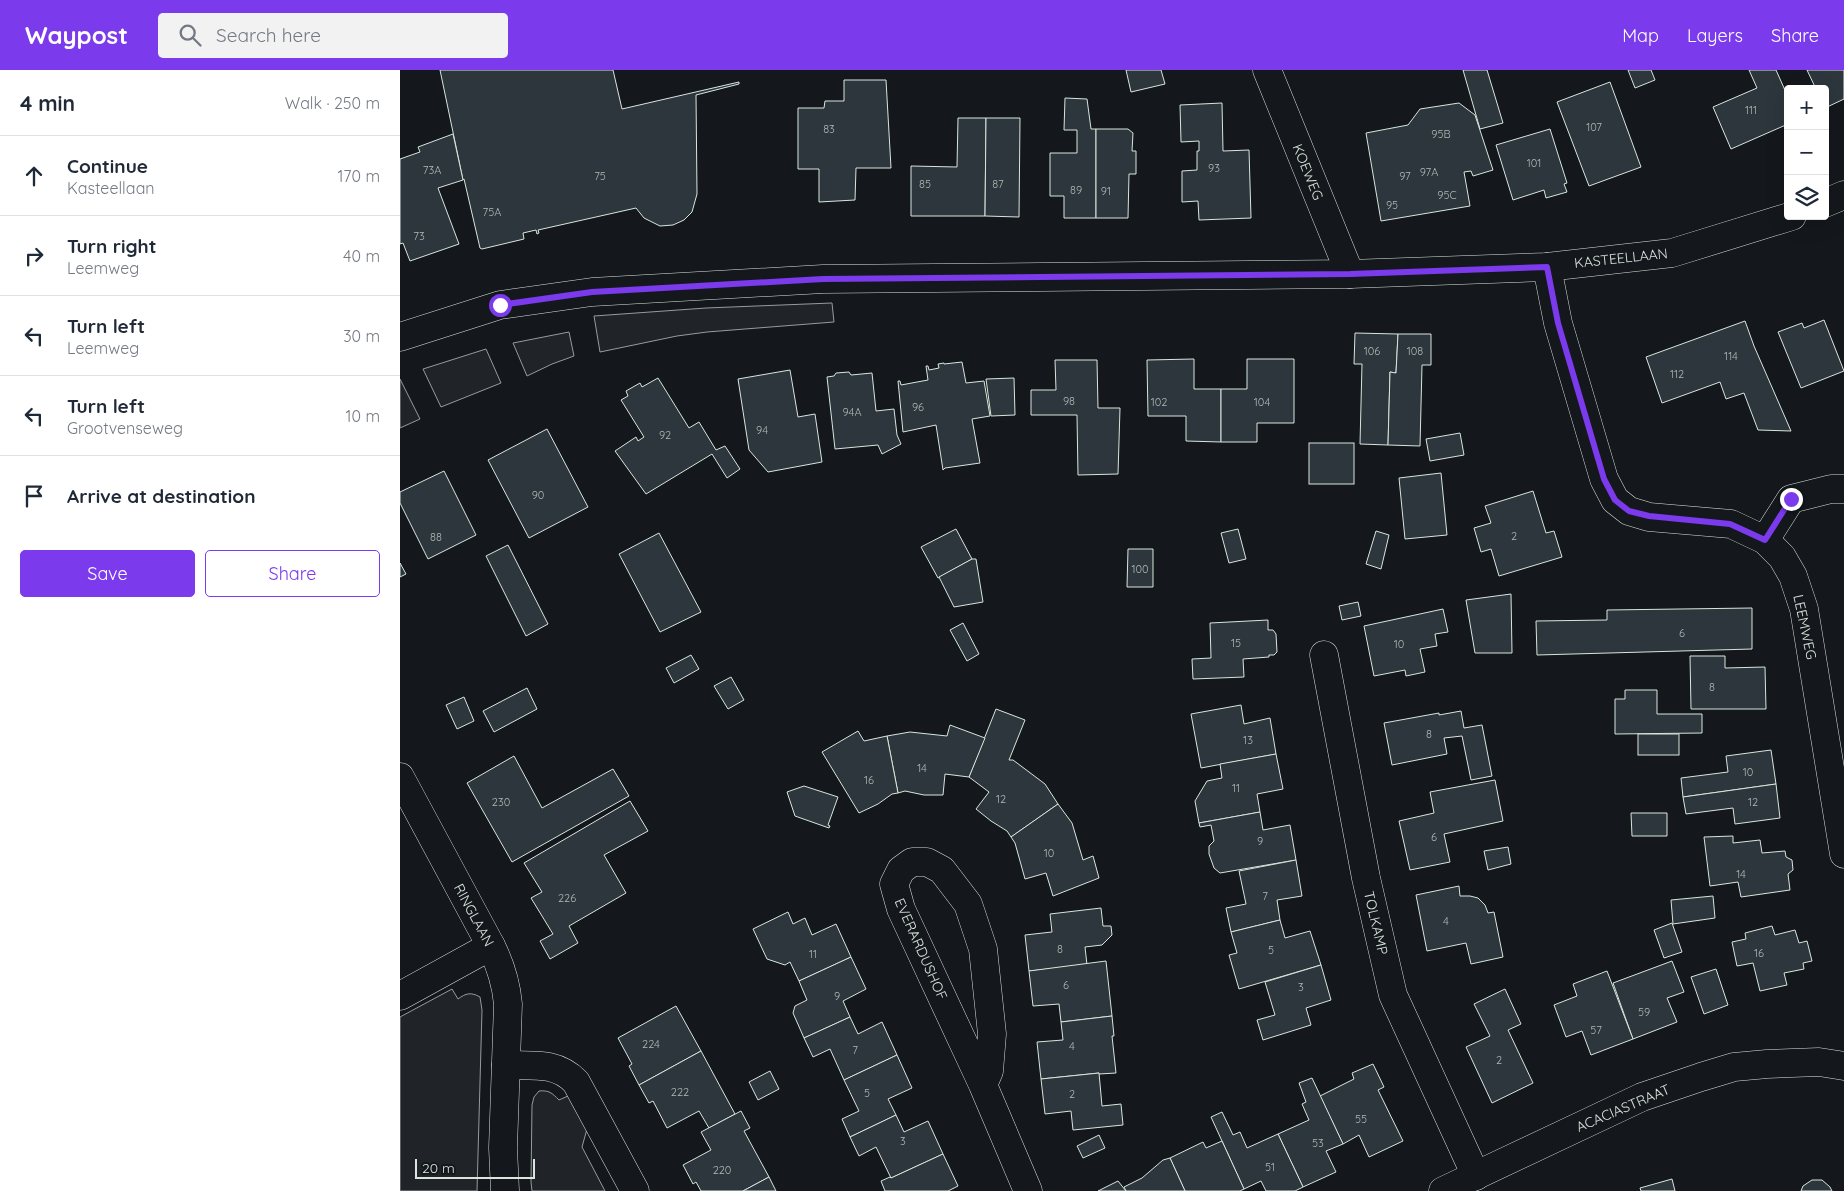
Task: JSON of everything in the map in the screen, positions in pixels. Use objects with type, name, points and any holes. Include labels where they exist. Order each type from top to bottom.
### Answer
[{"type":"street","name":"KOEWEG","points":[[1267,70],[1350,274]]},
{"type":"street","points":[[1829,201],[1844,195]]},
{"type":"street","name":"KASTEELLAAN","points":[[400,337],[500,305],[592,292],[823,279],[1350,274],[1547,267],[1672,253],[1784,218]]},
{"type":"street","name":"LEEMWEG","points":[[1547,267],[1558,323],[1604,479],[1615,500],[1629,511],[1649,516],[1730,524],[1765,540],[1782,557],[1793,576],[1804,609],[1844,854]]},
{"type":"street","points":[[1765,540],[1791,499],[1831,489],[1844,489]]},
{"type":"street","name":"TOLKAMP","points":[[1324,655],[1366,878],[1392,995],[1476,1176]]},
{"type":"street","name":"RINGLAAN","points":[[400,777],[501,965],[506,983],[508,1004],[503,1148],[505,1191]]},
{"type":"street","name":"EVERARDUSHOF","points":[[983,1085],[988,1070],[992,1034],[983,949],[968,904],[942,870],[927,862],[912,862],[901,870],[894,884],[901,909],[983,1085],[1028,1191]]},
{"type":"street","points":[[400,996],[491,946]]},
{"type":"street","name":"ACACIASTRAAT","points":[[1443,1191],[1642,1097],[1734,1067],[1819,1062],[1844,1066]]},
{"type":"street","points":[[506,1065],[546,1066],[558,1068],[568,1073],[576,1082],[635,1191]]},
{"type":"shaded area","points":[[832,303],[834,322],[707,332],[677,336],[600,352],[594,316],[706,308]]},
{"type":"shaded area","points":[[569,332],[574,356],[527,376],[513,343]]},
{"type":"shaded area","points":[[486,349],[501,383],[441,407],[423,369]]},
{"type":"shaded area","points":[[400,379],[420,419],[400,428]]},
{"type":"shaded area","points":[[452,989],[458,999],[469,994],[480,997],[482,1010],[477,1191],[400,1191],[400,1017]]},
{"type":"shaded area","points":[[539,1091],[550,1092],[559,1100],[568,1096],[587,1129],[582,1147],[605,1191],[532,1191],[532,1105],[534,1097]]},
{"type":"building","points":[[440,70],[613,70],[622,109],[739,82],[739,84],[696,95],[697,194],[692,212],[684,220],[673,225],[660,226],[644,218],[636,208],[538,230],[539,233],[537,234],[536,230],[523,233],[524,239],[482,249],[480,248],[463,180]]},
{"type":"building","points":[[1126,70],[1161,70],[1165,84],[1131,92]]},
{"type":"building","points":[[1463,70],[1487,70],[1503,123],[1480,129]]},
{"type":"building","points":[[1628,70],[1651,70],[1655,80],[1635,88]]},
{"type":"building","points":[[1749,70],[1776,70],[1784,88],[1784,126],[1731,149],[1713,107],[1757,88]]},
{"type":"building","points":[[1807,70],[1844,70],[1844,99],[1829,106],[1829,85],[1814,85]]},
{"type":"building","points":[[844,80],[886,80],[891,168],[856,168],[855,200],[819,202],[819,169],[798,169],[798,108],[824,108],[825,101],[844,101]]},
{"type":"building","points":[[1610,82],[1641,167],[1589,186],[1557,102]]},
{"type":"building","points":[[1065,98],[1087,99],[1091,129],[1096,129],[1096,218],[1064,218],[1064,196],[1050,196],[1050,153],[1077,153],[1077,130],[1064,130]]},
{"type":"building","points":[[1222,103],[1223,151],[1249,150],[1251,218],[1199,220],[1198,201],[1182,202],[1182,171],[1197,170],[1199,141],[1181,142],[1180,105]]},
{"type":"building","points":[[1459,103],[1475,115],[1493,170],[1473,176],[1471,171],[1464,172],[1470,206],[1381,221],[1366,133],[1408,125],[1420,109]]},
{"type":"building","points":[[958,118],[986,118],[985,216],[911,216],[911,166],[957,167]]},
{"type":"building","points":[[986,118],[1020,118],[1019,217],[985,216]]},
{"type":"building","points":[[1096,129],[1128,129],[1133,133],[1132,151],[1136,151],[1136,174],[1129,174],[1128,218],[1096,218]]},
{"type":"building","points":[[1550,129],[1567,183],[1564,184],[1567,192],[1546,198],[1544,190],[1513,200],[1496,145]]},
{"type":"building","points":[[453,134],[463,180],[438,188],[459,244],[410,261],[403,243],[400,244],[400,159],[420,152],[418,147]]},
{"type":"building","points":[[1824,320],[1844,371],[1801,388],[1778,332],[1802,323],[1804,328]]},
{"type":"building","points":[[1745,321],[1791,431],[1758,430],[1744,393],[1726,399],[1720,382],[1662,403],[1646,357]]},
{"type":"building","points":[[1355,333],[1398,334],[1396,373],[1390,372],[1388,445],[1360,444],[1362,364],[1354,364]]},
{"type":"building","points":[[1398,334],[1431,334],[1431,365],[1422,365],[1420,446],[1388,445],[1390,372],[1396,373]]},
{"type":"building","points":[[1194,359],[1194,389],[1221,389],[1221,442],[1186,441],[1186,416],[1148,416],[1147,360]]},
{"type":"building","points":[[1247,359],[1294,359],[1294,423],[1257,423],[1257,442],[1221,442],[1221,389],[1247,389]]},
{"type":"building","points":[[1055,360],[1097,360],[1098,408],[1120,408],[1118,474],[1078,475],[1077,415],[1031,415],[1031,390],[1056,390]]},
{"type":"building","points":[[962,362],[966,383],[984,381],[990,416],[972,419],[980,463],[945,468],[943,470],[936,425],[903,432],[898,381],[900,381],[901,385],[928,380],[926,366],[928,366],[929,370],[939,368],[938,364]]},
{"type":"building","points":[[790,370],[798,417],[815,414],[822,462],[768,472],[749,450],[738,379]]},
{"type":"building","points":[[849,372],[851,375],[872,373],[876,411],[894,409],[897,435],[901,444],[882,454],[878,445],[835,449],[827,377],[834,376],[836,373]]},
{"type":"building","points":[[658,378],[689,428],[699,422],[716,450],[725,446],[740,469],[727,478],[712,454],[646,494],[615,451],[636,437],[638,441],[644,437],[621,400],[628,396],[626,391],[640,383],[642,387]]},
{"type":"building","points":[[1014,378],[1015,415],[991,416],[986,379]]},
{"type":"building","points":[[547,429],[588,507],[529,538],[488,460]]},
{"type":"building","points":[[1460,433],[1464,455],[1430,461],[1426,439]]},
{"type":"building","points":[[1309,443],[1354,443],[1354,484],[1309,484]]},
{"type":"building","points":[[444,471],[476,535],[428,559],[400,503],[400,492]]},
{"type":"building","points":[[1441,473],[1447,535],[1405,539],[1399,478]]},
{"type":"building","points":[[1533,491],[1546,533],[1554,531],[1562,557],[1499,576],[1491,549],[1481,552],[1474,528],[1491,523],[1485,506]]},
{"type":"building","points":[[956,529],[972,559],[938,578],[921,547]]},
{"type":"building","points":[[1238,529],[1246,559],[1229,563],[1221,533]]},
{"type":"building","points":[[1376,531],[1389,535],[1381,569],[1366,564]]},
{"type":"building","points":[[659,533],[701,612],[660,632],[619,554]]},
{"type":"building","points":[[508,545],[548,624],[526,636],[486,556]]},
{"type":"building","points":[[1128,549],[1153,549],[1153,587],[1127,587]]},
{"type":"building","points":[[972,559],[976,559],[983,602],[954,607],[939,577]]},
{"type":"building","points":[[400,563],[406,574],[400,577]]},
{"type":"building","points":[[1511,594],[1512,653],[1475,653],[1466,600]]},
{"type":"building","points":[[1358,602],[1361,616],[1342,620],[1339,606]]},
{"type":"building","points":[[1752,608],[1752,649],[1537,655],[1536,621],[1607,620],[1607,610]]},
{"type":"building","points":[[1443,609],[1448,632],[1435,634],[1437,646],[1420,649],[1425,672],[1406,676],[1405,670],[1374,676],[1364,626]]},
{"type":"building","points":[[1268,620],[1268,630],[1273,630],[1276,634],[1277,652],[1274,655],[1243,659],[1244,677],[1193,679],[1192,659],[1211,658],[1210,623]]},
{"type":"building","points":[[963,623],[979,654],[967,661],[950,630]]},
{"type":"building","points":[[691,655],[699,669],[674,683],[666,668]]},
{"type":"building","points":[[1690,656],[1725,656],[1725,668],[1765,667],[1766,709],[1691,709]]},
{"type":"building","points":[[731,677],[744,700],[728,709],[714,686]]},
{"type":"building","points":[[527,688],[537,709],[494,732],[483,711]]},
{"type":"building","points":[[1625,690],[1657,690],[1657,714],[1702,714],[1702,733],[1615,734],[1615,699],[1625,699]]},
{"type":"building","points":[[464,697],[474,721],[457,729],[446,705]]},
{"type":"building","points":[[1241,705],[1244,724],[1270,718],[1276,754],[1201,768],[1191,714]]},
{"type":"building","points":[[996,709],[1025,720],[1009,760],[1013,760],[1045,784],[1058,804],[1011,837],[1007,831],[976,809],[989,792],[969,777]]},
{"type":"building","points":[[1461,711],[1464,728],[1482,725],[1492,776],[1471,780],[1462,736],[1444,738],[1447,754],[1392,765],[1384,723]]},
{"type":"building","points":[[950,725],[985,738],[969,777],[945,774],[943,795],[924,795],[905,791],[898,793],[887,736],[910,732],[947,736]]},
{"type":"building","points":[[858,731],[864,741],[887,736],[898,793],[892,794],[878,804],[859,813],[822,752]]},
{"type":"building","points":[[1638,734],[1679,734],[1679,755],[1638,755]]},
{"type":"building","points":[[1771,750],[1776,784],[1683,797],[1681,778],[1728,772],[1726,756]]},
{"type":"building","points":[[1276,754],[1283,789],[1257,794],[1260,812],[1199,823],[1195,801],[1207,781],[1222,778],[1220,764]]},
{"type":"building","points":[[514,756],[542,808],[613,769],[629,796],[512,862],[467,783]]},
{"type":"building","points":[[1495,780],[1503,821],[1444,834],[1450,862],[1410,870],[1399,821],[1434,813],[1430,792]]},
{"type":"building","points":[[1776,784],[1780,818],[1735,824],[1733,808],[1686,814],[1683,797]]},
{"type":"building","points":[[804,786],[838,797],[828,825],[830,826],[829,828],[795,816],[787,792]]},
{"type":"building","points":[[630,801],[648,831],[604,855],[626,893],[569,926],[578,943],[550,959],[540,941],[553,934],[531,898],[542,892],[524,863]]},
{"type":"building","points":[[1058,804],[1072,823],[1083,860],[1093,856],[1099,878],[1053,896],[1046,873],[1025,879],[1015,843],[1011,837]]},
{"type":"building","points":[[1260,812],[1263,830],[1290,825],[1296,860],[1220,873],[1214,868],[1209,854],[1209,846],[1214,841],[1211,825],[1200,827],[1199,823]]},
{"type":"building","points":[[1631,813],[1667,813],[1667,836],[1632,836]]},
{"type":"building","points":[[1733,836],[1733,843],[1760,840],[1762,853],[1785,851],[1786,857],[1792,860],[1793,870],[1788,874],[1790,890],[1741,897],[1738,882],[1710,886],[1704,837]]},
{"type":"building","points":[[1508,847],[1511,864],[1488,870],[1484,851]]},
{"type":"building","points":[[1296,860],[1302,896],[1277,900],[1280,920],[1231,932],[1226,908],[1246,904],[1239,871]]},
{"type":"building","points":[[1459,886],[1460,896],[1478,898],[1485,905],[1488,913],[1494,912],[1503,957],[1471,964],[1466,943],[1427,951],[1416,895]]},
{"type":"building","points":[[1713,896],[1715,918],[1673,924],[1671,900]]},
{"type":"building","points":[[1101,908],[1103,926],[1111,926],[1112,935],[1102,945],[1085,947],[1087,965],[1029,971],[1025,935],[1052,932],[1050,914]]},
{"type":"building","points":[[788,912],[793,924],[805,918],[812,935],[836,924],[851,957],[799,981],[790,962],[785,965],[767,959],[753,929]]},
{"type":"building","points":[[1280,920],[1285,938],[1310,931],[1321,965],[1239,989],[1229,955],[1237,953],[1231,932]]},
{"type":"building","points":[[1672,923],[1682,952],[1664,958],[1654,930]]},
{"type":"building","points":[[1772,926],[1775,935],[1795,930],[1799,943],[1807,941],[1812,961],[1803,963],[1804,969],[1784,973],[1787,985],[1760,991],[1753,963],[1737,966],[1732,942],[1746,939],[1745,933]]},
{"type":"building","points":[[851,957],[866,989],[843,1001],[850,1017],[804,1038],[793,1013],[795,1006],[807,1000],[799,981]]},
{"type":"building","points":[[1106,961],[1112,1016],[1061,1022],[1059,1004],[1033,1006],[1029,971]]},
{"type":"building","points":[[1672,961],[1684,992],[1667,998],[1677,1022],[1633,1039],[1613,983]]},
{"type":"building","points":[[1321,965],[1331,1000],[1306,1008],[1311,1025],[1263,1040],[1257,1020],[1275,1015],[1265,982]]},
{"type":"building","points":[[1716,969],[1728,1005],[1704,1014],[1691,977]]},
{"type":"building","points":[[1607,971],[1633,1039],[1591,1055],[1582,1031],[1566,1037],[1554,1005],[1577,996],[1573,984]]},
{"type":"building","points":[[1505,989],[1521,1024],[1508,1030],[1533,1083],[1492,1103],[1466,1047],[1490,1036],[1474,1004]]},
{"type":"building","points":[[676,1006],[701,1051],[639,1085],[629,1066],[632,1064],[618,1038]]},
{"type":"building","points":[[1112,1016],[1116,1073],[1041,1079],[1037,1042],[1063,1040],[1061,1022]]},
{"type":"building","points":[[850,1017],[858,1034],[882,1022],[897,1055],[844,1080],[830,1049],[813,1057],[804,1038]]},
{"type":"building","points":[[701,1051],[735,1114],[709,1128],[699,1111],[667,1128],[653,1101],[649,1103],[639,1085]]},
{"type":"building","points":[[897,1055],[912,1088],[888,1099],[896,1115],[850,1137],[842,1119],[859,1111],[844,1080]]},
{"type":"building","points":[[1373,1064],[1384,1087],[1378,1090],[1403,1141],[1369,1157],[1359,1135],[1343,1144],[1320,1096],[1354,1079],[1352,1073]]},
{"type":"building","points":[[770,1071],[779,1089],[758,1100],[749,1082]]},
{"type":"building","points":[[1099,1073],[1102,1106],[1121,1104],[1123,1125],[1073,1130],[1071,1111],[1045,1114],[1041,1079]]},
{"type":"building","points":[[1312,1078],[1343,1144],[1326,1151],[1336,1172],[1303,1187],[1278,1134],[1309,1120],[1302,1104],[1306,1102],[1299,1083]]},
{"type":"building","points":[[741,1111],[750,1128],[744,1131],[769,1177],[743,1191],[701,1191],[696,1182],[693,1184],[683,1165],[711,1150],[701,1132]]},
{"type":"building","points":[[1222,1112],[1233,1135],[1240,1132],[1247,1148],[1278,1134],[1303,1187],[1295,1191],[1266,1191],[1261,1181],[1244,1189],[1211,1117]]},
{"type":"building","points":[[896,1115],[904,1132],[928,1121],[943,1154],[891,1178],[876,1147],[859,1156],[850,1137]]},
{"type":"building","points":[[1099,1135],[1105,1148],[1083,1158],[1077,1146]]},
{"type":"building","points":[[1222,1141],[1244,1189],[1240,1191],[1185,1191],[1170,1158],[1203,1142],[1206,1148]]},
{"type":"building","points":[[943,1154],[958,1186],[948,1191],[885,1191],[881,1181]]},
{"type":"building","points":[[1170,1158],[1185,1191],[1126,1191],[1124,1187],[1142,1178],[1163,1160]]},
{"type":"building","points":[[769,1177],[776,1191],[743,1191]]},
{"type":"building","points":[[1672,1179],[1675,1191],[1641,1191],[1640,1188]]},
{"type":"building","points":[[1812,1180],[1822,1180],[1832,1191],[1801,1191],[1803,1186]]},
{"type":"building","points":[[1118,1181],[1126,1191],[1098,1191]]},
{"type":"route","points":[[500,305],[592,292],[823,279],[1350,274],[1547,267],[1558,323],[1604,479],[1615,500],[1629,511],[1649,516],[1730,524],[1765,540],[1791,499]]}]
